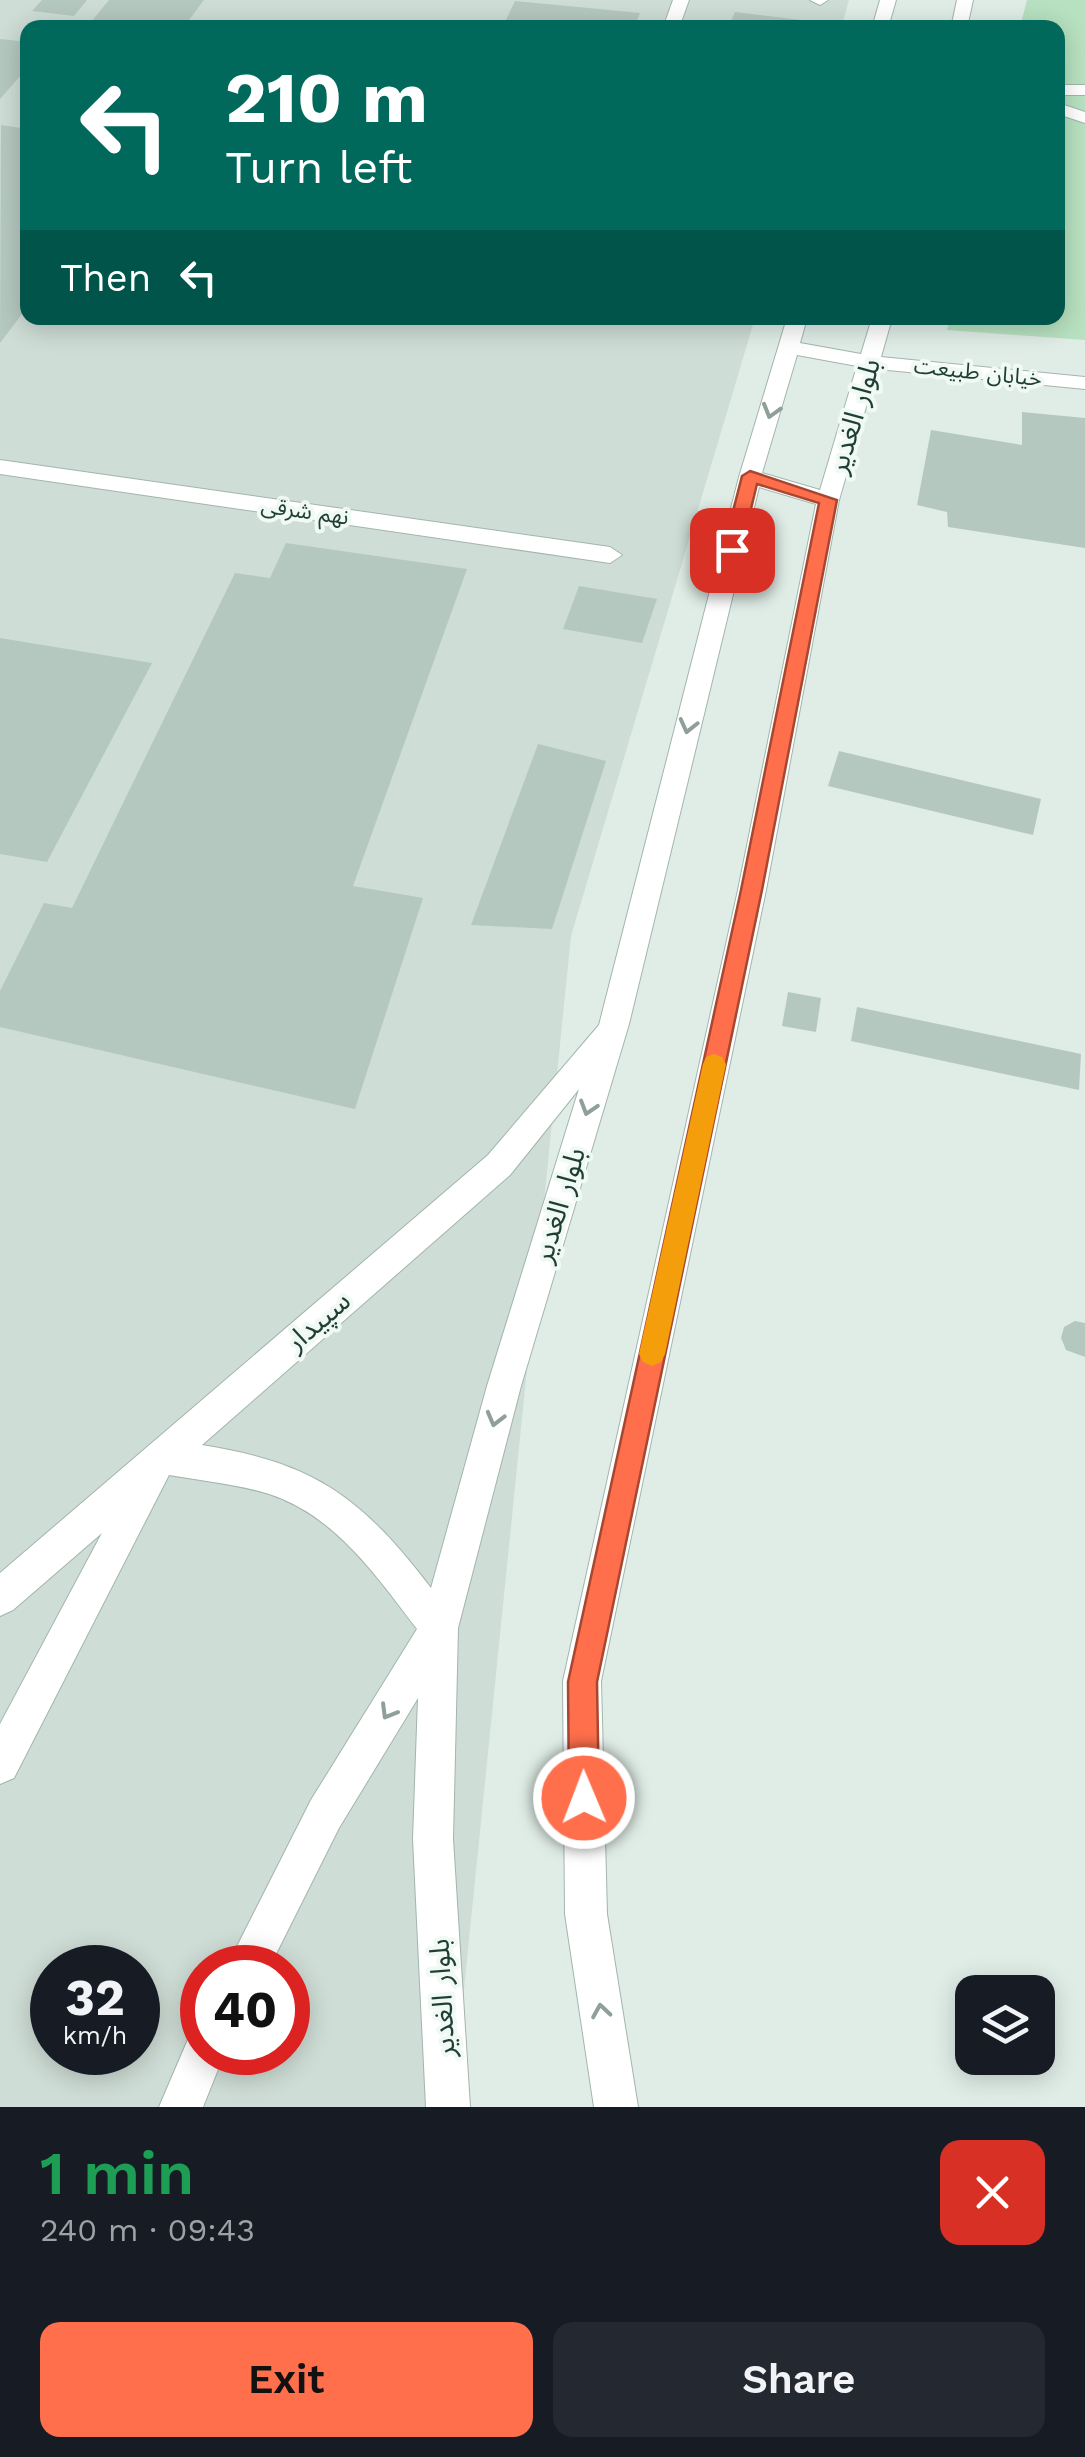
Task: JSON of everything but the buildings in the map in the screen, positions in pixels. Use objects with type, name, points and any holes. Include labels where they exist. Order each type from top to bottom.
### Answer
[{"type":"street","name":"بلوار الغدیر","points":[[616,2107],[586,1914],[582,1682],[752,890],[828,500],[880,325]]},
{"type":"street","name":"بلوار الغدیر","points":[[448,2107],[432,1839],[439,1628],[504,1386],[614,1024],[750,476],[793,332]]},
{"type":"street","name":"خیابان طبیعت","points":[[793,332],[870,362],[1085,383]]},
{"type":"street","name":"نهم شرقی","points":[[0,467],[610,555]]},
{"type":"street","points":[[750,476],[828,500]]},
{"type":"street","name":"سپیدار","points":[[0,1597],[499,1165],[614,1024]]},
{"type":"street","points":[[0,1764],[161,1456],[269,1476],[315,1494],[366,1536],[439,1628],[325,1814],[259,1945]]},
{"type":"street","points":[[182,2107],[195,2075]]},
{"type":"shaded area","points":[[0,0],[849,0],[843,20],[20,20],[20,325],[753,325],[571,936],[452,2107],[0,2107]]},
{"type":"green space","points":[[1027,0],[1085,0],[1085,340],[947,330],[948,325],[1065,325],[1065,20],[1022,20]]},
{"type":"slow traffic","points":[[652,1354],[714,1064]]},
{"type":"route","points":[[584,1798],[582,1682],[752,890],[828,500],[750,476],[732,550]]}]
